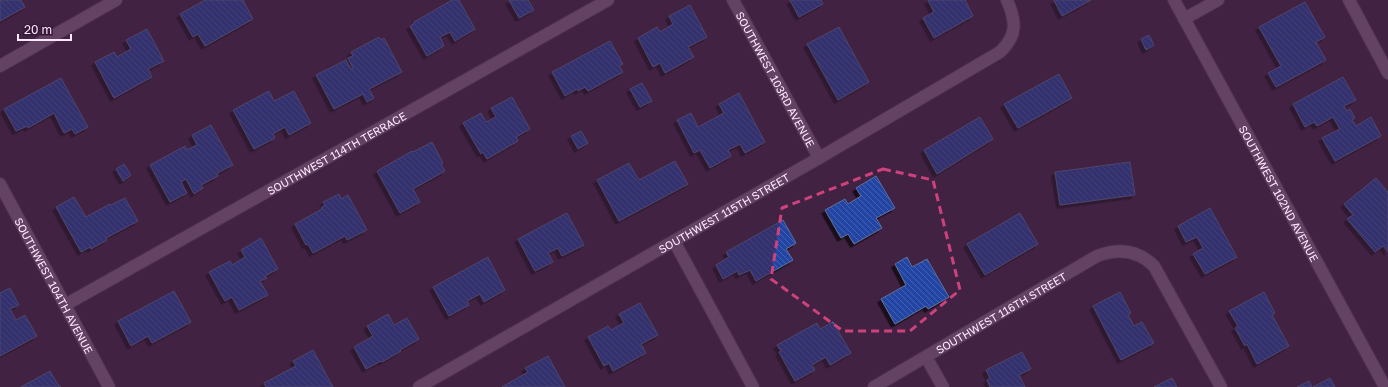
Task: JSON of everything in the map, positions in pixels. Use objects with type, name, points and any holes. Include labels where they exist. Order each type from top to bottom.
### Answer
[{"type":"street","points":[[0,66],[116,0]]},
{"type":"street","name":"SOUTHWEST 114TH TERRACE","points":[[65,305],[608,0]]},
{"type":"street","name":"SOUTHWEST 103RD AVENUE","points":[[733,0],[819,158]]},
{"type":"street","name":"SOUTHWEST 115TH STREET","points":[[419,387],[819,158],[1000,52],[1007,46],[1013,36],[1015,26],[1007,0]]},
{"type":"street","name":"SOUTHWEST 102ND AVENUE","points":[[1174,0],[1385,387]]},
{"type":"street","points":[[1184,19],[1218,0]]},
{"type":"street","points":[[1349,0],[1388,73]]},
{"type":"street","name":"SOUTHWEST 104TH AVENUE","points":[[0,184],[109,387]]},
{"type":"street","points":[[674,241],[753,387]]},
{"type":"street","name":"SOUTHWEST 116TH STREET","points":[[874,387],[1097,256],[1115,251],[1132,252],[1144,258],[1154,266],[1221,387]]},
{"type":"street","points":[[926,357],[943,387]]},
{"type":"highlighted area","points":[[883,169],[933,180],[960,290],[910,331],[843,331],[771,279],[782,208]]},
{"type":"building","points":[[0,0],[21,0],[25,7],[0,21]]},
{"type":"building","points":[[205,0],[243,0],[253,19],[205,46],[198,34],[193,37],[180,14]]},
{"type":"building","points":[[452,0],[459,0],[475,29],[455,41],[450,32],[440,37],[444,46],[427,56],[410,26],[415,23],[414,22]]},
{"type":"building","points":[[509,0],[528,0],[534,10],[519,18]]},
{"type":"building","points":[[790,0],[821,0],[823,4],[799,17]]},
{"type":"building","points":[[928,0],[965,0],[973,16],[934,38],[923,18],[934,12]]},
{"type":"building","points":[[1054,0],[1091,0],[1062,16]]},
{"type":"building","points":[[1305,2],[1325,37],[1316,42],[1326,60],[1276,87],[1268,73],[1281,66],[1259,27]]},
{"type":"building","points":[[690,5],[707,37],[688,47],[694,57],[665,73],[660,63],[653,67],[638,38],[657,27],[660,32],[673,24],[669,16]]},
{"type":"building","points":[[839,27],[869,82],[838,100],[807,44]]},
{"type":"building","points":[[147,29],[164,61],[148,69],[152,77],[114,98],[95,62],[114,52],[117,57],[131,49],[126,40]]},
{"type":"building","points":[[1149,35],[1154,45],[1146,50],[1141,39]]},
{"type":"building","points":[[379,37],[381,40],[384,38],[402,72],[369,89],[374,98],[367,102],[363,94],[334,109],[316,75],[346,60],[351,69],[353,68],[348,58],[353,56],[351,52]]},
{"type":"building","points":[[610,41],[623,64],[619,66],[623,72],[588,91],[585,87],[578,91],[577,89],[565,96],[552,72]]},
{"type":"building","points":[[1059,74],[1072,98],[1018,128],[1004,104]]},
{"type":"building","points":[[1343,77],[1356,100],[1344,106],[1346,111],[1350,109],[1355,118],[1352,120],[1356,126],[1371,117],[1381,136],[1335,161],[1322,138],[1340,129],[1333,117],[1317,126],[1314,122],[1305,127],[1293,104]]},
{"type":"building","points":[[61,78],[88,127],[75,134],[72,129],[64,133],[54,113],[28,128],[27,126],[16,131],[4,109]]},
{"type":"building","points":[[642,83],[652,101],[640,107],[630,89]]},
{"type":"building","points":[[269,91],[274,101],[294,91],[311,123],[289,135],[285,127],[273,134],[275,138],[254,149],[233,110]]},
{"type":"building","points":[[739,93],[765,142],[745,153],[740,144],[728,150],[731,156],[710,168],[700,150],[694,153],[677,120],[691,113],[698,127],[724,113],[719,104]]},
{"type":"building","points":[[512,97],[530,129],[516,137],[518,141],[487,159],[483,152],[481,154],[463,123],[481,113],[486,122],[496,117],[491,108]]},
{"type":"building","points":[[980,117],[993,139],[937,174],[924,150]]},
{"type":"building","points":[[211,125],[233,165],[217,173],[218,176],[201,185],[203,188],[194,194],[186,179],[181,182],[187,193],[170,202],[150,165],[185,146],[187,150],[197,145],[192,135]]},
{"type":"building","points":[[581,131],[588,143],[578,149],[571,136]]},
{"type":"building","points":[[432,142],[443,163],[441,164],[445,171],[413,189],[420,202],[400,213],[377,171],[412,151],[413,152]]},
{"type":"building","points":[[675,161],[688,184],[619,221],[597,180],[629,163],[639,180]]},
{"type":"building","points":[[1130,162],[1135,195],[1060,205],[1055,172]]},
{"type":"building","points":[[124,164],[131,175],[123,181],[116,169]]},
{"type":"building","points":[[876,176],[895,208],[876,218],[882,228],[854,244],[848,234],[841,238],[825,210],[845,199],[848,204],[861,196],[856,188]]},
{"type":"building","points":[[1376,178],[1388,192],[1388,252],[1383,246],[1375,252],[1347,219],[1353,215],[1344,204]]},
{"type":"building","points":[[339,194],[341,199],[348,195],[367,230],[347,240],[345,236],[313,253],[308,244],[306,245],[295,224],[322,209],[321,208],[325,205],[323,202]]},
{"type":"building","points":[[74,197],[86,217],[125,198],[138,221],[106,238],[107,240],[91,249],[90,247],[81,252],[56,207]]},
{"type":"building","points":[[1210,208],[1237,257],[1205,274],[1193,254],[1203,248],[1197,237],[1186,242],[1178,226]]},
{"type":"building","points":[[567,213],[584,245],[562,256],[558,248],[548,253],[553,262],[535,271],[518,239]]},
{"type":"building","points":[[1020,213],[1038,244],[985,275],[967,244]]},
{"type":"building","points":[[783,220],[796,243],[786,249],[793,260],[756,281],[750,270],[739,275],[737,271],[723,279],[716,265],[729,257],[726,252]]},
{"type":"building","points":[[261,238],[278,269],[265,276],[267,278],[260,281],[268,295],[239,310],[232,297],[225,301],[209,272],[230,261],[232,265],[245,257],[241,250]]},
{"type":"building","points":[[488,257],[505,290],[484,302],[480,294],[467,301],[469,305],[449,316],[433,287]]},
{"type":"building","points":[[907,257],[912,267],[927,259],[949,297],[928,309],[926,306],[895,324],[881,299],[906,285],[895,264]]},
{"type":"building","points":[[10,288],[19,305],[10,309],[16,320],[25,315],[37,336],[0,356],[0,293]]},
{"type":"building","points":[[174,291],[191,322],[152,343],[148,336],[131,346],[118,321]]},
{"type":"building","points":[[1120,292],[1131,313],[1128,315],[1134,326],[1142,322],[1154,343],[1121,360],[1093,306]]},
{"type":"building","points":[[1264,292],[1275,313],[1272,315],[1289,346],[1257,364],[1247,344],[1245,346],[1235,328],[1238,326],[1229,311]]},
{"type":"building","points":[[640,303],[658,335],[641,344],[646,353],[613,371],[609,363],[604,366],[588,337],[608,326],[611,330],[624,323],[619,314]]},
{"type":"building","points":[[388,314],[394,325],[407,318],[419,339],[382,362],[381,361],[366,369],[354,347],[373,336],[367,326]]},
{"type":"building","points":[[833,322],[851,353],[830,365],[826,357],[812,365],[815,370],[795,381],[779,352],[781,351],[777,345],[817,323],[820,329]]},
{"type":"building","points":[[313,350],[333,387],[266,387],[264,383],[296,366],[293,361]]},
{"type":"building","points":[[1022,352],[1031,369],[1019,375],[1025,387],[990,387],[987,380],[990,378],[986,370]]},
{"type":"building","points":[[548,356],[565,387],[502,387],[528,372],[525,368]]},
{"type":"building","points":[[50,371],[58,385],[61,387],[21,387]]},
{"type":"building","points":[[1172,378],[1177,387],[1154,387]]},
{"type":"building","points":[[1330,378],[1335,387],[1313,387]]},
{"type":"building","points":[[1309,381],[1312,387],[1297,387]]}]
